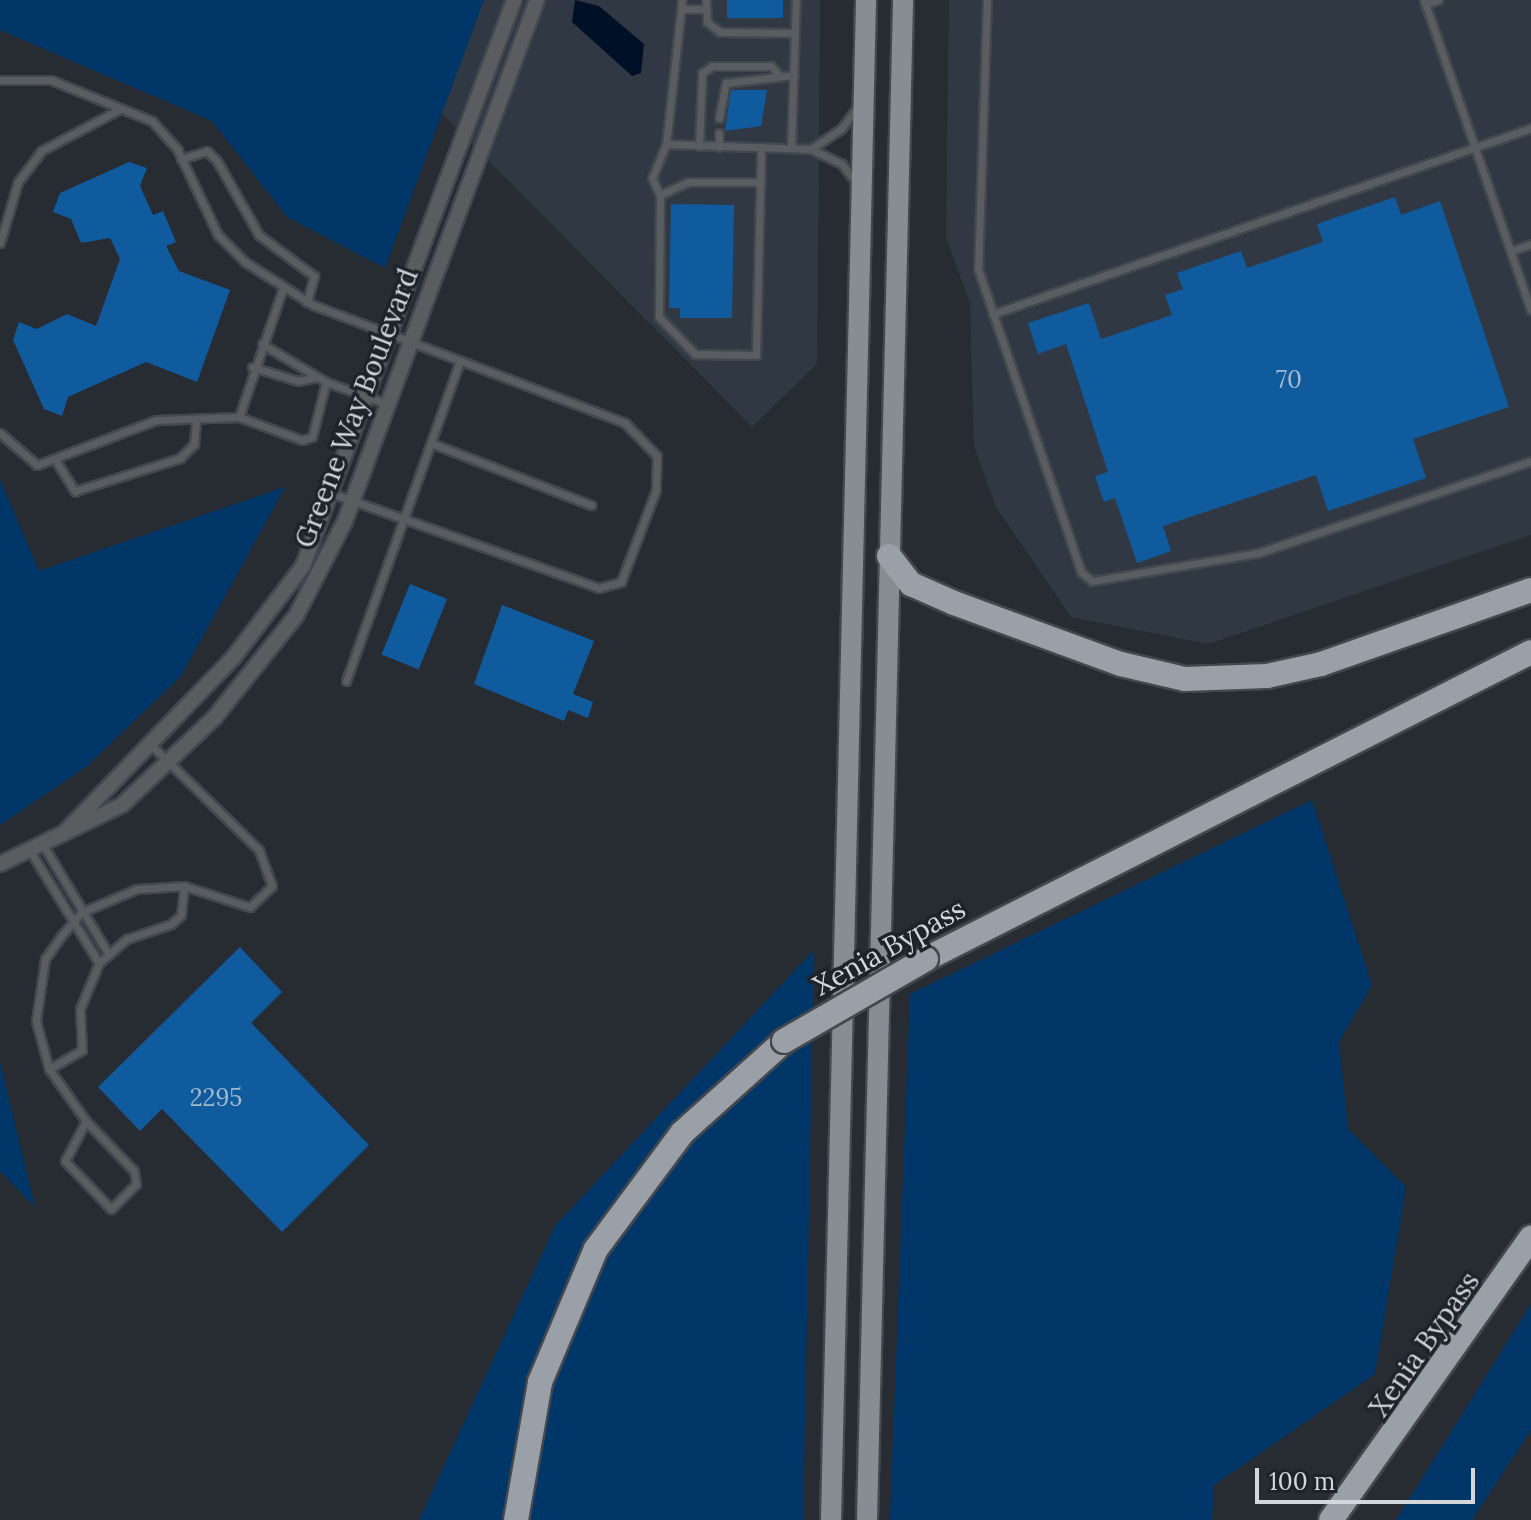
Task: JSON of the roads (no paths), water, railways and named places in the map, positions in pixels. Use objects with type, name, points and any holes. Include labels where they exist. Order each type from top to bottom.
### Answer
[{"type":"highway","points":[[889,556],[898,573],[941,598],[1121,664],[1185,679],[1267,676],[1321,664],[1531,590]]},
{"type":"highway","name":"Xenia Bypass","points":[[516,1520],[540,1382],[596,1249],[682,1133],[784,1041],[926,959],[1531,652]]},
{"type":"highway","points":[[1331,1520],[1531,1241]]},
{"type":"highway","name":"Xenia Bypass","points":[[1343,1520],[1531,1241]]},
{"type":"main road","points":[[831,1520],[866,0]]},
{"type":"main road","points":[[867,1520],[903,0]]},
{"type":"street","name":"Greene Way Boulevard","points":[[63,834],[151,745],[280,603],[333,494],[514,0]]},
{"type":"street","name":"Greene Way Boulevard","points":[[0,864],[122,805],[172,763],[296,616],[352,501],[537,0]]},
{"type":"lane","points":[[791,148],[796,0]]},
{"type":"lane","points":[[987,0],[976,248],[993,314],[1081,572],[1092,581],[1258,553],[1531,461]]},
{"type":"lane","points":[[1438,0],[1425,2],[1531,310]]},
{"type":"lane","points":[[761,147],[756,355],[695,354],[659,317],[660,195],[652,178],[666,144],[682,4],[706,4],[707,22],[720,32],[795,33]]},
{"type":"lane","points":[[699,146],[702,73],[712,66],[771,66],[779,75]]},
{"type":"lane","points":[[719,118],[719,90],[726,83],[769,82],[779,75],[794,75]]},
{"type":"lane","points":[[0,80],[51,80],[152,121],[181,159],[218,235],[283,288],[307,302],[643,434],[657,456],[656,490],[621,582],[610,587],[333,494]]},
{"type":"lane","points":[[811,149],[841,129],[863,100]]},
{"type":"lane","points":[[0,243],[18,182],[41,151],[120,109]]},
{"type":"lane","points":[[993,314],[1531,128]]},
{"type":"lane","points":[[719,133],[719,147]]},
{"type":"lane","points":[[666,144],[811,149],[842,164],[861,190]]},
{"type":"lane","points":[[181,159],[207,151],[217,161],[259,235],[314,276],[307,302]]},
{"type":"lane","points":[[660,195],[688,182],[761,182]]},
{"type":"lane","points":[[1511,251],[1531,244]]},
{"type":"lane","points":[[239,417],[252,367],[283,288]]},
{"type":"lane","points":[[262,344],[326,382],[387,404]]},
{"type":"lane","points":[[346,681],[460,361]]},
{"type":"lane","points":[[252,367],[298,381],[317,377]]},
{"type":"lane","points":[[0,433],[26,460],[56,461],[156,420],[239,417],[312,437],[326,382]]},
{"type":"lane","points":[[56,461],[75,491],[180,458],[194,444],[196,419]]},
{"type":"lane","points":[[431,443],[591,505]]},
{"type":"lane","points":[[86,1121],[65,1161],[111,1209],[136,1184],[134,1171],[86,1121],[49,1069],[36,1021],[38,986],[45,959],[74,921],[82,912],[137,889],[184,886],[250,907],[272,886],[259,850],[151,745]]},
{"type":"lane","points":[[36,848],[109,955]]},
{"type":"lane","points":[[36,848],[99,963]]},
{"type":"lane","points":[[49,1069],[82,1050],[80,1009],[99,963],[140,932],[171,924],[181,915],[184,886]]}]
